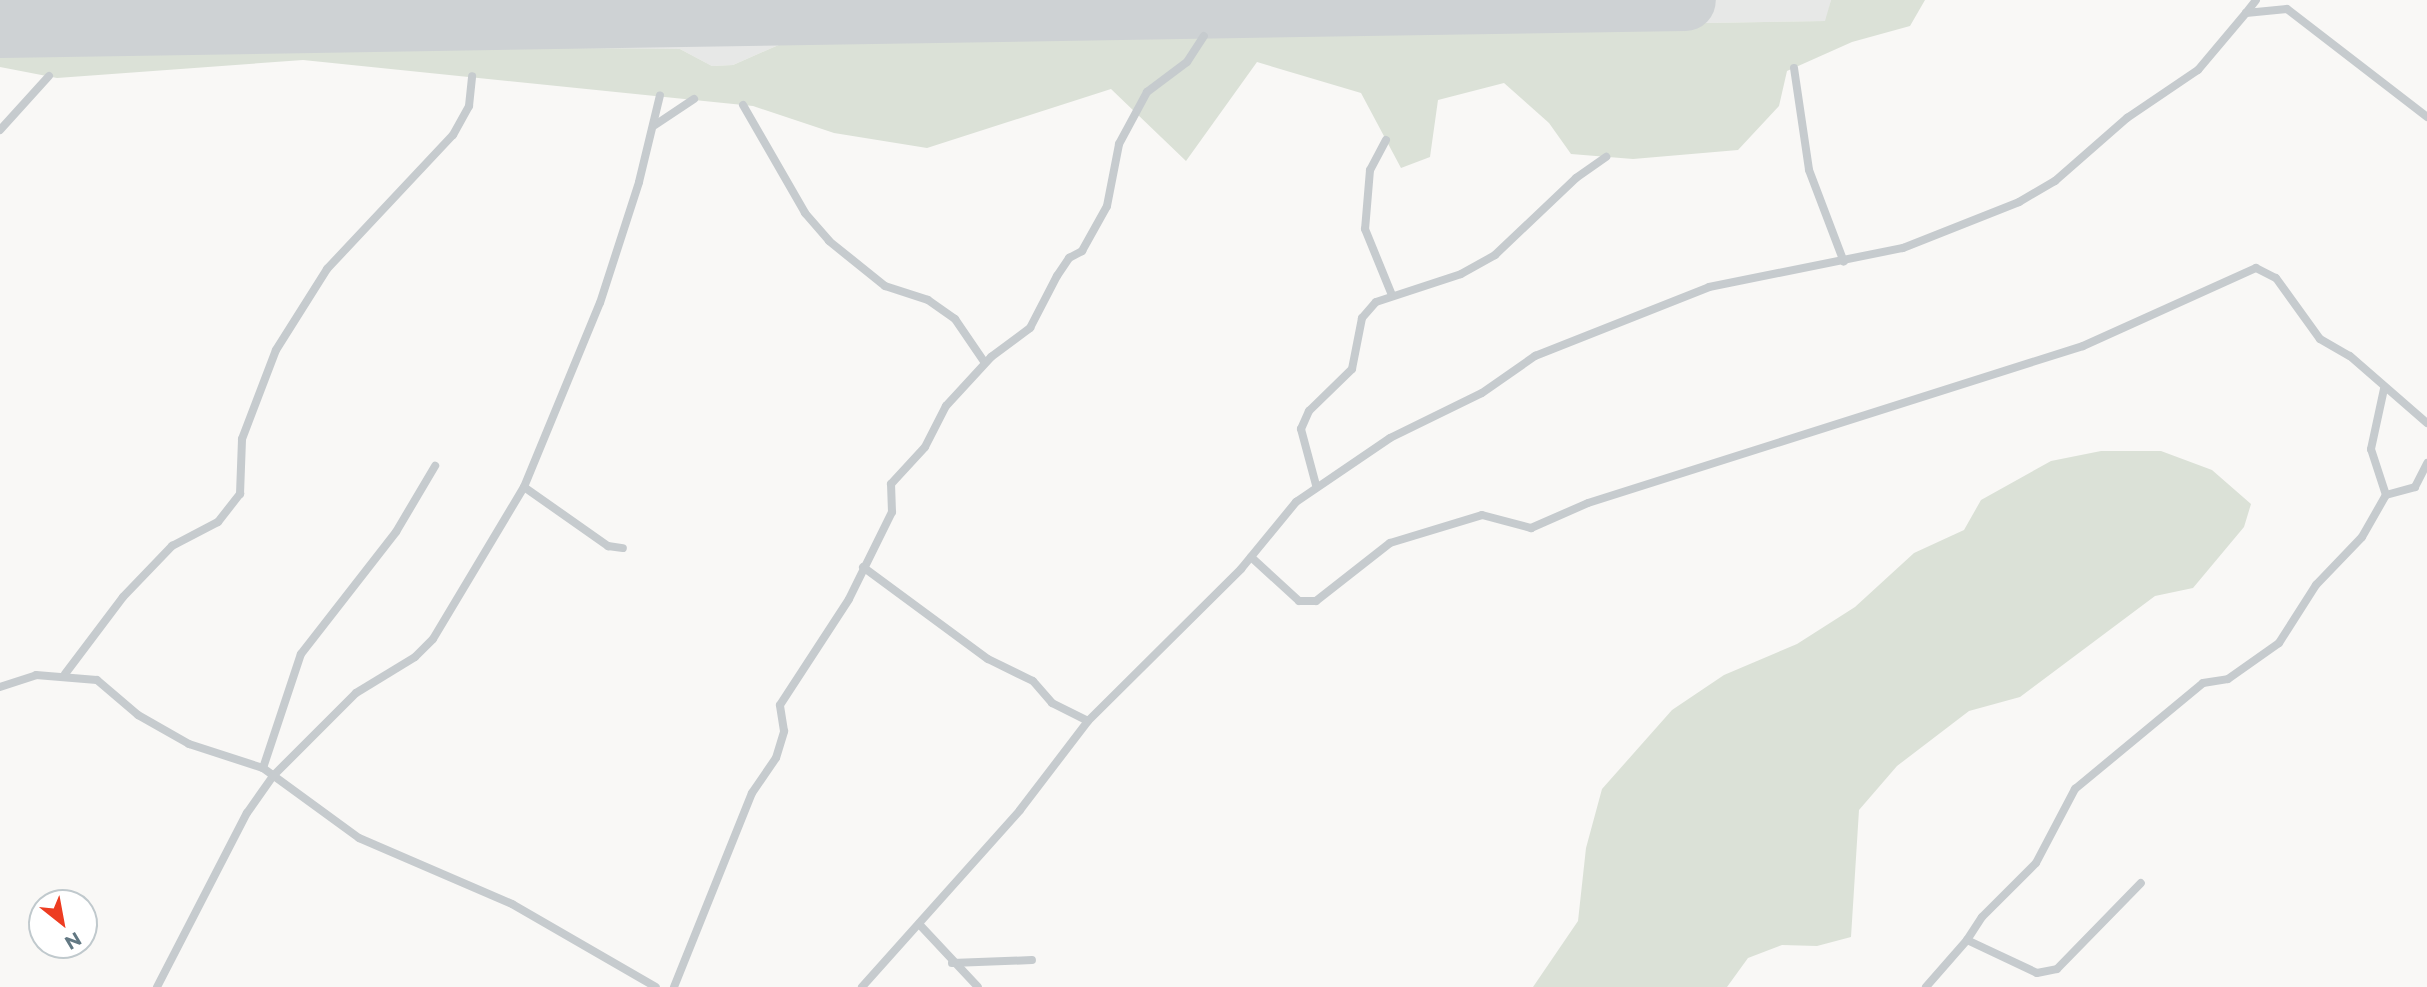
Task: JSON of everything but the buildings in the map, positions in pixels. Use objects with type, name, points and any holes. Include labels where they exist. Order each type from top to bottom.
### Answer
[{"type":"street","points":[[862,987],[1020,810],[1088,721],[1251,557],[1316,485],[1564,341],[1710,287],[1844,262],[1952,230],[2055,181],[2127,118],[2198,70],[2255,1]]},
{"type":"street","points":[[2246,13],[2287,9],[2427,117]]},
{"type":"street","points":[[674,987],[752,793],[776,758],[784,731],[780,705],[863,567],[892,512],[891,484],[925,447],[946,406],[985,363],[1030,328],[1069,258],[1082,251],[1107,206],[1119,144],[1147,92],[1187,62],[1204,36]]},
{"type":"street","points":[[1794,68],[1809,170],[1844,262]]},
{"type":"street","points":[[0,130],[49,76]]},
{"type":"street","points":[[65,674],[123,597],[172,546],[218,522],[240,494],[242,439],[276,350],[327,269],[453,135],[469,106],[472,76]]},
{"type":"street","points":[[157,987],[247,813],[273,776],[356,693],[415,657],[433,639],[524,487],[600,303],[655,125],[660,95]]},
{"type":"street","points":[[655,125],[694,99]]},
{"type":"street","points":[[743,105],[805,213],[829,241],[885,286],[929,300],[955,319],[985,363]]},
{"type":"street","points":[[1386,140],[1370,170],[1365,229],[1392,295]]},
{"type":"street","points":[[1316,485],[1301,429],[1309,411],[1352,369],[1362,318],[1392,295],[1461,274],[1495,255],[1576,178],[1606,157]]},
{"type":"street","points":[[1251,557],[1298,601],[1316,601],[1391,543],[1482,515],[1531,528],[1588,503],[2083,346],[2256,268],[2276,278],[2320,339],[2350,356],[2384,389],[2427,423]]},
{"type":"street","points":[[1926,987],[1967,940],[1982,917],[2036,863],[2075,789],[2203,683],[2228,679],[2279,643],[2316,585],[2381,513],[2386,495],[2371,449],[2384,389]]},
{"type":"street","points":[[2386,495],[2415,487],[2427,463]]},
{"type":"street","points":[[263,768],[301,654],[396,531],[435,466]]},
{"type":"street","points":[[524,487],[608,546],[623,548]]},
{"type":"street","points":[[863,567],[988,659],[1033,681],[1046,699],[1088,721]]},
{"type":"street","points":[[0,687],[36,675],[65,674],[97,680],[138,715],[188,744],[263,768],[359,838],[512,904],[656,987]]},
{"type":"street","points":[[1967,940],[2037,973],[2057,969],[2141,883]]},
{"type":"street","points":[[919,924],[952,963],[978,987]]},
{"type":"street","points":[[952,963],[1032,960]]},
{"type":"shaded area","points":[[0,0],[884,0],[0,8]]},
{"type":"shaded area","points":[[884,0],[1831,0],[1826,21],[812,38],[783,43],[733,65],[712,66],[680,49],[0,53],[0,8]]},
{"type":"shaded area","points":[[1831,0],[1925,0],[1910,26],[1852,42],[1787,71],[1779,106],[1738,150],[1633,159],[1571,154],[1549,123],[1504,83],[1438,100],[1430,157],[1401,168],[1361,93],[1257,62],[1186,161],[1111,89],[927,148],[834,133],[753,106],[303,60],[57,78],[0,67],[0,53],[22,52],[461,47],[680,49],[712,66],[733,65],[783,43],[812,38],[1825,21]]},
{"type":"shaded area","points":[[2101,451],[2161,451],[2212,470],[2251,504],[2244,527],[2193,588],[2155,596],[2020,697],[1969,711],[1897,766],[1859,810],[1851,937],[1817,946],[1782,945],[1748,958],[1727,987],[1533,987],[1578,921],[1586,848],[1602,789],[1672,710],[1724,675],[1797,644],[1855,607],[1914,553],[1964,530],[1981,500],[2051,461]]},
{"type":"runway","points":[[0,27],[1685,0]]}]
